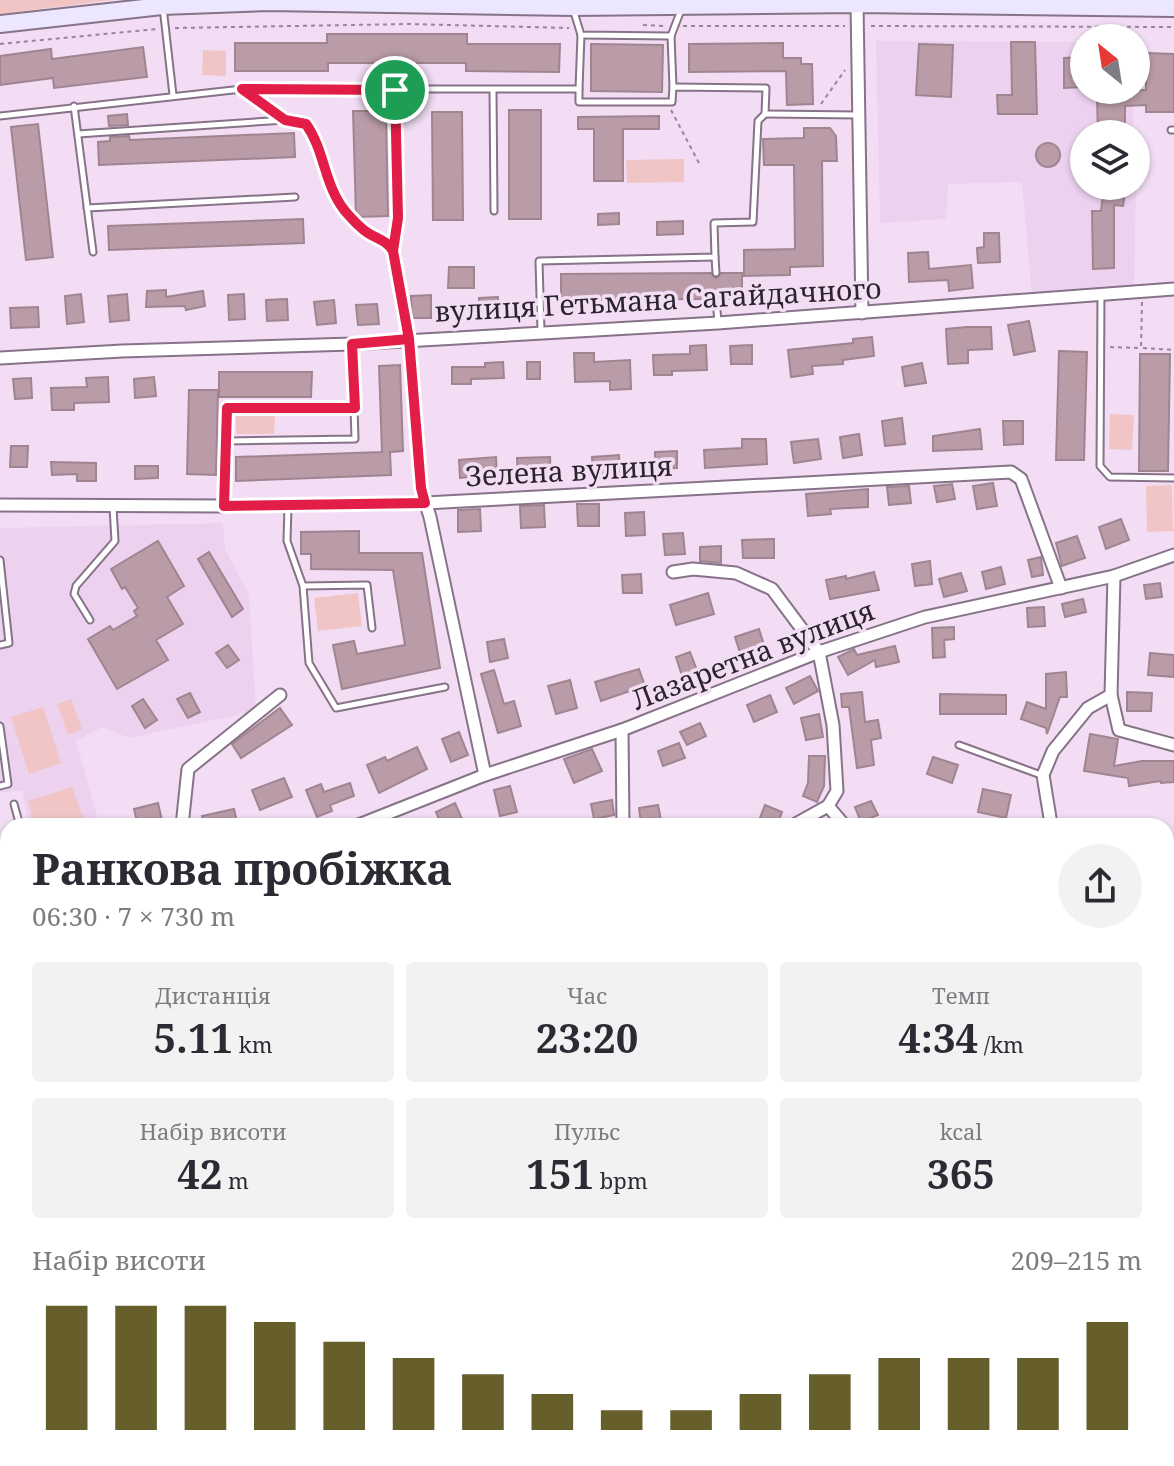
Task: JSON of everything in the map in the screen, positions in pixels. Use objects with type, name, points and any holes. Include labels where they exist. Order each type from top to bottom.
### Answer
[{"type":"main road","points":[[0,24],[162,6],[269,2],[573,7],[857,4],[1174,8]]},
{"type":"street","points":[[857,4],[862,313]]},
{"type":"street","name":"вулиця Гетьмана Сагайдачного","points":[[0,358],[352,344],[718,323],[1174,289]]},
{"type":"street","points":[[409,339],[421,488],[430,517],[485,775]]},
{"type":"street","name":"Зелена вулиця","points":[[0,505],[425,503],[1011,472],[1021,479],[1061,588]]},
{"type":"street","name":"Лазаретна вулиця","points":[[376,818],[485,775],[622,730],[819,652],[925,617],[1114,576],[1174,555]]},
{"type":"street","points":[[673,572],[693,569],[736,573],[772,589],[819,652],[833,725],[837,791],[828,806],[806,818]]},
{"type":"street","points":[[1114,576],[1111,695],[1119,730],[1174,745]]},
{"type":"street","points":[[183,818],[188,769],[280,695]]},
{"type":"street","points":[[1050,818],[1043,775],[1053,751],[1088,708],[1111,695]]},
{"type":"street","points":[[622,730],[623,818]]},
{"type":"street","points":[[828,806],[838,818]]},
{"type":"lane","points":[[573,7],[581,35],[579,102],[672,102],[671,36],[683,5]]},
{"type":"lane","points":[[162,6],[173,95]]},
{"type":"lane","points":[[581,35],[671,36]]},
{"type":"lane","points":[[673,87],[766,88],[765,114],[758,121],[753,222],[714,223],[716,273]]},
{"type":"lane","points":[[0,116],[242,89],[579,89]]},
{"type":"lane","points":[[395,90],[398,218]]},
{"type":"lane","points":[[493,90],[494,211]]},
{"type":"lane","points":[[74,106],[93,252]]},
{"type":"lane","points":[[765,114],[859,115]]},
{"type":"lane","points":[[78,134],[285,120]]},
{"type":"lane","points":[[87,208],[295,197]]},
{"type":"lane","points":[[541,332],[539,261],[715,257]]},
{"type":"lane","points":[[1101,293],[1100,466],[1110,477],[1174,478]]},
{"type":"lane","points":[[716,299],[718,323]]},
{"type":"lane","points":[[227,441],[355,439],[352,344]]},
{"type":"lane","points":[[224,506],[227,408],[355,408]]},
{"type":"lane","points":[[288,505],[287,541],[303,586],[309,663],[336,708],[445,687]]},
{"type":"lane","points":[[90,620],[74,594],[76,586],[115,541],[113,506]]},
{"type":"lane","points":[[0,560],[9,643],[0,645]]},
{"type":"lane","points":[[303,586],[367,585],[372,628]]},
{"type":"lane","points":[[0,726],[8,784],[0,786]]},
{"type":"lane","points":[[959,745],[1043,775]]},
{"type":"lane","points":[[14,804],[18,818]]},
{"type":"path","points":[[0,44],[165,28],[401,24],[578,27]]},
{"type":"path","points":[[631,25],[1174,27]]},
{"type":"path","points":[[813,115],[858,53]]},
{"type":"path","points":[[242,89],[285,120],[306,124],[316,137],[329,187],[345,212],[368,233],[387,242],[393,251]]},
{"type":"path","points":[[666,102],[700,165]]},
{"type":"path","points":[[398,218],[393,251],[409,339]]},
{"type":"path","points":[[1141,348],[1142,290]]},
{"type":"path","points":[[1101,347],[1174,350]]},
{"type":"shaded area","points":[[0,0],[113,0],[0,14]]},
{"type":"shaded area","points":[[876,41],[1070,42],[1070,104],[1133,104],[1133,120],[1070,120],[1070,200],[1136,200],[1134,288],[1032,297],[1022,182],[948,184],[946,219],[880,223]]},
{"type":"shaded area","points":[[203,50],[226,51],[226,76],[202,75]]},
{"type":"shaded area","points":[[684,159],[684,182],[627,183],[626,160]]},
{"type":"shaded area","points":[[1110,414],[1134,415],[1132,450],[1109,449]]},
{"type":"shaded area","points":[[236,416],[275,416],[274,434],[236,434]]},
{"type":"shaded area","points":[[1172,485],[1173,531],[1147,532],[1146,486]]},
{"type":"shaded area","points":[[223,523],[225,549],[249,595],[256,711],[129,738],[103,727],[76,741],[98,818],[27,818],[22,790],[0,793],[0,528]]},
{"type":"shaded area","points":[[358,593],[362,626],[318,631],[314,598]]},
{"type":"shaded area","points":[[71,699],[82,729],[68,735],[57,704]]},
{"type":"shaded area","points":[[43,707],[61,763],[29,774],[11,717]]},
{"type":"shaded area","points":[[72,787],[83,818],[33,818],[28,801]]},
{"type":"building","points":[[327,34],[467,34],[467,44],[560,44],[559,72],[466,71],[466,63],[328,63],[328,71],[235,71],[235,43],[327,43]]},
{"type":"building","points":[[1011,42],[1035,42],[1037,114],[998,114],[997,95],[1012,95]]},
{"type":"building","points":[[783,43],[783,58],[801,58],[801,64],[812,64],[813,104],[787,105],[786,71],[689,72],[689,44]]},
{"type":"building","points":[[591,44],[663,45],[662,92],[591,91]]},
{"type":"building","points":[[919,44],[953,45],[951,97],[916,95]]},
{"type":"building","points":[[143,47],[147,77],[54,88],[53,78],[0,85],[0,56],[51,49],[52,59]]},
{"type":"building","points":[[1150,53],[1174,54],[1174,112],[1146,112],[1146,105],[1125,106],[1125,120],[1098,120],[1097,104],[1150,104]]},
{"type":"building","points":[[1064,58],[1070,58],[1070,88],[1064,88]]},
{"type":"building","points":[[509,110],[541,110],[541,219],[509,219]]},
{"type":"building","points":[[353,111],[386,111],[388,216],[356,217]]},
{"type":"building","points":[[432,112],[462,112],[463,220],[433,220]]},
{"type":"building","points":[[127,114],[128,125],[109,126],[108,116]]},
{"type":"building","points":[[659,116],[659,129],[623,129],[623,181],[594,181],[594,129],[578,129],[578,117]]},
{"type":"building","points":[[38,124],[53,257],[26,260],[11,127]]},
{"type":"building","points":[[804,128],[830,128],[836,136],[837,161],[822,161],[823,266],[790,267],[790,275],[744,276],[744,250],[795,249],[794,165],[764,165],[763,139],[804,138]]},
{"type":"building","points":[[294,133],[295,157],[99,165],[98,142],[110,141],[110,137],[129,136],[130,140]]},
{"type":"building","points":[[1048,143],[1059,150],[1060,155],[1053,166],[1048,167],[1037,160],[1036,155],[1043,144]]},
{"type":"building","points":[[1102,200],[1124,200],[1123,206],[1114,205],[1114,268],[1093,269],[1092,211],[1101,211]]},
{"type":"building","points":[[619,213],[619,224],[598,225],[598,214]]},
{"type":"building","points":[[303,219],[304,243],[109,250],[108,226]]},
{"type":"building","points":[[683,221],[683,234],[657,235],[657,222]]},
{"type":"building","points":[[984,233],[999,233],[1000,262],[978,263],[977,248],[984,247]]},
{"type":"building","points":[[928,252],[929,269],[971,265],[973,288],[949,291],[948,280],[909,282],[908,253]]},
{"type":"building","points":[[449,267],[474,267],[474,288],[448,288]]},
{"type":"building","points":[[711,273],[716,278],[721,273],[742,273],[742,299],[722,299],[716,294],[711,299],[561,300],[561,274]]},
{"type":"building","points":[[166,290],[166,297],[203,291],[205,306],[186,310],[185,306],[146,307],[147,291]]},
{"type":"building","points":[[81,294],[84,322],[67,324],[65,296]]},
{"type":"building","points":[[127,294],[129,320],[110,322],[108,296]]},
{"type":"building","points":[[244,294],[245,319],[229,320],[228,295]]},
{"type":"building","points":[[431,295],[431,318],[412,318],[411,296]]},
{"type":"building","points":[[498,297],[499,316],[479,316],[479,298]]},
{"type":"building","points":[[287,299],[288,320],[267,321],[266,300]]},
{"type":"building","points":[[334,300],[336,323],[317,325],[314,302]]},
{"type":"building","points":[[377,304],[379,324],[358,325],[356,305]]},
{"type":"building","points":[[38,307],[39,327],[11,328],[10,308]]},
{"type":"building","points":[[1029,321],[1035,351],[1014,355],[1008,325]]},
{"type":"building","points":[[991,327],[992,349],[968,350],[968,363],[948,364],[946,329]]},
{"type":"building","points":[[872,337],[874,356],[843,360],[843,364],[812,366],[813,374],[791,377],[788,350],[853,343],[853,339]]},
{"type":"building","points":[[706,345],[707,370],[654,375],[653,355],[690,354],[690,346]]},
{"type":"building","points":[[752,345],[752,364],[731,364],[730,346]]},
{"type":"building","points":[[1059,351],[1087,352],[1084,460],[1056,460]]},
{"type":"building","points":[[574,353],[594,353],[594,362],[630,360],[631,389],[610,390],[610,381],[575,382]]},
{"type":"building","points":[[1140,354],[1170,354],[1168,471],[1139,471]]},
{"type":"building","points":[[503,362],[504,378],[471,379],[471,384],[452,384],[452,367],[485,367],[485,363]]},
{"type":"building","points":[[527,362],[540,362],[540,379],[527,379]]},
{"type":"building","points":[[922,363],[926,383],[905,386],[902,367]]},
{"type":"building","points":[[400,365],[403,451],[390,452],[391,475],[236,481],[236,457],[382,452],[379,366]]},
{"type":"building","points":[[219,372],[312,372],[311,397],[219,397]]},
{"type":"building","points":[[108,377],[109,402],[74,403],[74,410],[52,410],[51,388],[87,387],[86,378]]},
{"type":"building","points":[[154,377],[156,396],[135,398],[134,379]]},
{"type":"building","points":[[31,378],[32,398],[15,399],[13,379]]},
{"type":"building","points":[[189,390],[218,390],[216,475],[187,474]]},
{"type":"building","points":[[902,418],[905,444],[885,446],[882,421]]},
{"type":"building","points":[[1003,421],[1023,421],[1023,444],[1004,445]]},
{"type":"building","points":[[980,429],[982,449],[933,451],[933,436]]},
{"type":"building","points":[[859,434],[862,455],[843,458],[840,437]]},
{"type":"building","points":[[742,439],[766,439],[767,464],[705,468],[704,450],[742,448]]},
{"type":"building","points":[[818,439],[821,459],[794,463],[791,442]]},
{"type":"building","points":[[11,446],[28,446],[27,467],[10,467]]},
{"type":"building","points":[[677,451],[677,468],[655,469],[655,452]]},
{"type":"building","points":[[619,455],[620,472],[593,474],[592,457]]},
{"type":"building","points":[[496,457],[497,475],[460,478],[459,460]]},
{"type":"building","points":[[550,457],[551,475],[518,477],[517,458]]},
{"type":"building","points":[[51,462],[96,463],[96,481],[77,481],[77,474],[52,475]]},
{"type":"building","points":[[135,466],[158,466],[158,478],[135,479]]},
{"type":"building","points":[[993,483],[997,506],[977,509],[973,486]]},
{"type":"building","points":[[952,484],[955,499],[937,502],[934,486]]},
{"type":"building","points":[[909,486],[911,503],[889,505],[887,487]]},
{"type":"building","points":[[868,489],[868,507],[830,509],[831,514],[808,516],[806,494]]},
{"type":"building","points":[[577,504],[599,504],[599,526],[578,526]]},
{"type":"building","points":[[544,505],[545,527],[521,528],[520,506]]},
{"type":"building","points":[[480,509],[481,531],[458,532],[458,510]]},
{"type":"building","points":[[644,512],[645,535],[626,536],[625,513]]},
{"type":"building","points":[[1121,519],[1129,540],[1106,549],[1099,527]]},
{"type":"building","points":[[359,531],[359,553],[422,553],[440,668],[342,689],[333,645],[354,641],[357,654],[405,645],[393,570],[311,569],[311,554],[301,554],[301,532]]},
{"type":"building","points":[[683,533],[685,554],[665,555],[663,534]]},
{"type":"building","points":[[1077,536],[1085,558],[1062,566],[1056,543]]},
{"type":"building","points":[[774,539],[774,558],[743,558],[742,540]]},
{"type":"building","points":[[158,541],[184,586],[167,597],[183,624],[156,640],[168,660],[117,689],[88,639],[110,626],[113,630],[137,616],[134,611],[138,608],[111,569]]},
{"type":"building","points":[[721,546],[721,563],[700,561],[700,547]]},
{"type":"building","points":[[209,552],[243,609],[232,617],[198,559]]},
{"type":"building","points":[[1041,557],[1043,575],[1032,577],[1028,560]]},
{"type":"building","points":[[930,561],[932,584],[915,586],[912,564]]},
{"type":"building","points":[[1001,567],[1005,584],[986,589],[982,572]]},
{"type":"building","points":[[874,572],[879,590],[830,599],[826,580]]},
{"type":"building","points":[[961,573],[967,591],[944,597],[939,579]]},
{"type":"building","points":[[641,574],[642,593],[623,593],[622,575]]},
{"type":"building","points":[[1160,583],[1162,597],[1146,599],[1144,585]]},
{"type":"building","points":[[708,593],[714,614],[676,625],[670,605]]},
{"type":"building","points":[[1083,599],[1086,612],[1065,617],[1062,604]]},
{"type":"building","points":[[1044,607],[1045,626],[1028,627],[1027,608]]},
{"type":"building","points":[[954,627],[954,639],[944,640],[945,657],[933,658],[932,628]]},
{"type":"building","points":[[759,629],[765,648],[741,656],[735,637]]},
{"type":"building","points":[[504,639],[508,658],[490,662],[487,642]]},
{"type":"building","points":[[228,645],[239,660],[227,668],[216,653]]},
{"type":"building","points":[[895,646],[899,662],[876,667],[875,660],[848,675],[838,657],[854,649],[857,655]]},
{"type":"building","points":[[690,652],[698,673],[683,679],[676,657]]},
{"type":"building","points":[[1150,653],[1174,655],[1174,677],[1148,675]]},
{"type":"building","points":[[639,669],[645,686],[601,701],[595,682]]},
{"type":"building","points":[[494,670],[504,704],[514,701],[521,726],[498,733],[481,674]]},
{"type":"building","points":[[1066,672],[1067,697],[1060,697],[1047,734],[1046,728],[1021,719],[1027,702],[1046,709],[1046,674]]},
{"type":"building","points":[[810,676],[818,691],[794,704],[786,688]]},
{"type":"building","points":[[570,680],[577,708],[556,714],[548,686]]},
{"type":"building","points":[[862,692],[865,722],[878,720],[881,738],[871,740],[874,765],[857,768],[849,707],[842,707],[841,694]]},
{"type":"building","points":[[1127,692],[1152,693],[1151,711],[1127,711]]},
{"type":"building","points":[[190,693],[200,712],[188,718],[177,699]]},
{"type":"building","points":[[940,694],[1006,695],[1006,714],[940,714]]},
{"type":"building","points":[[770,695],[777,712],[754,722],[747,705]]},
{"type":"building","points":[[143,699],[157,720],[145,728],[132,706]]},
{"type":"building","points":[[280,708],[292,725],[241,758],[232,744]]},
{"type":"building","points":[[819,714],[823,737],[806,740],[801,718]]},
{"type":"building","points":[[700,723],[706,736],[687,745],[680,732]]},
{"type":"building","points":[[459,732],[468,755],[451,762],[442,739]]},
{"type":"building","points":[[1090,734],[1118,739],[1114,766],[1142,761],[1174,761],[1174,782],[1129,786],[1128,778],[1084,771]]},
{"type":"building","points":[[679,743],[685,758],[663,766],[658,751]]},
{"type":"building","points":[[417,747],[427,769],[379,793],[367,765],[385,757],[387,761]]},
{"type":"building","points":[[592,749],[602,771],[574,783],[564,759]]},
{"type":"building","points":[[809,756],[825,756],[824,786],[817,802],[803,796],[808,783]]},
{"type":"building","points":[[933,757],[958,765],[952,783],[927,774]]},
{"type":"building","points":[[284,778],[292,797],[260,810],[252,790]]},
{"type":"building","points":[[350,783],[354,796],[330,805],[332,811],[317,817],[306,790],[321,784],[324,792]]},
{"type":"building","points":[[510,786],[517,812],[500,816],[494,790]]},
{"type":"building","points":[[983,789],[1011,795],[1006,818],[978,812]]},
{"type":"building","points":[[612,800],[614,815],[594,818],[591,804]]},
{"type":"building","points":[[871,801],[878,815],[859,818],[855,807]]},
{"type":"building","points":[[158,803],[162,818],[136,818],[134,809]]},
{"type":"building","points":[[455,803],[462,818],[439,818],[436,812]]},
{"type":"building","points":[[658,805],[661,818],[640,818],[639,808]]},
{"type":"building","points":[[765,805],[782,812],[780,818],[760,818]]},
{"type":"building","points":[[234,809],[236,818],[202,818]]},
{"type":"route","points":[[395,90],[242,89],[285,120],[306,124],[316,137],[329,187],[345,212],[368,233],[387,242],[393,251],[409,339],[421,488],[425,503],[224,506],[227,408],[355,408],[352,344],[409,339],[393,251],[398,218],[395,90]]}]
